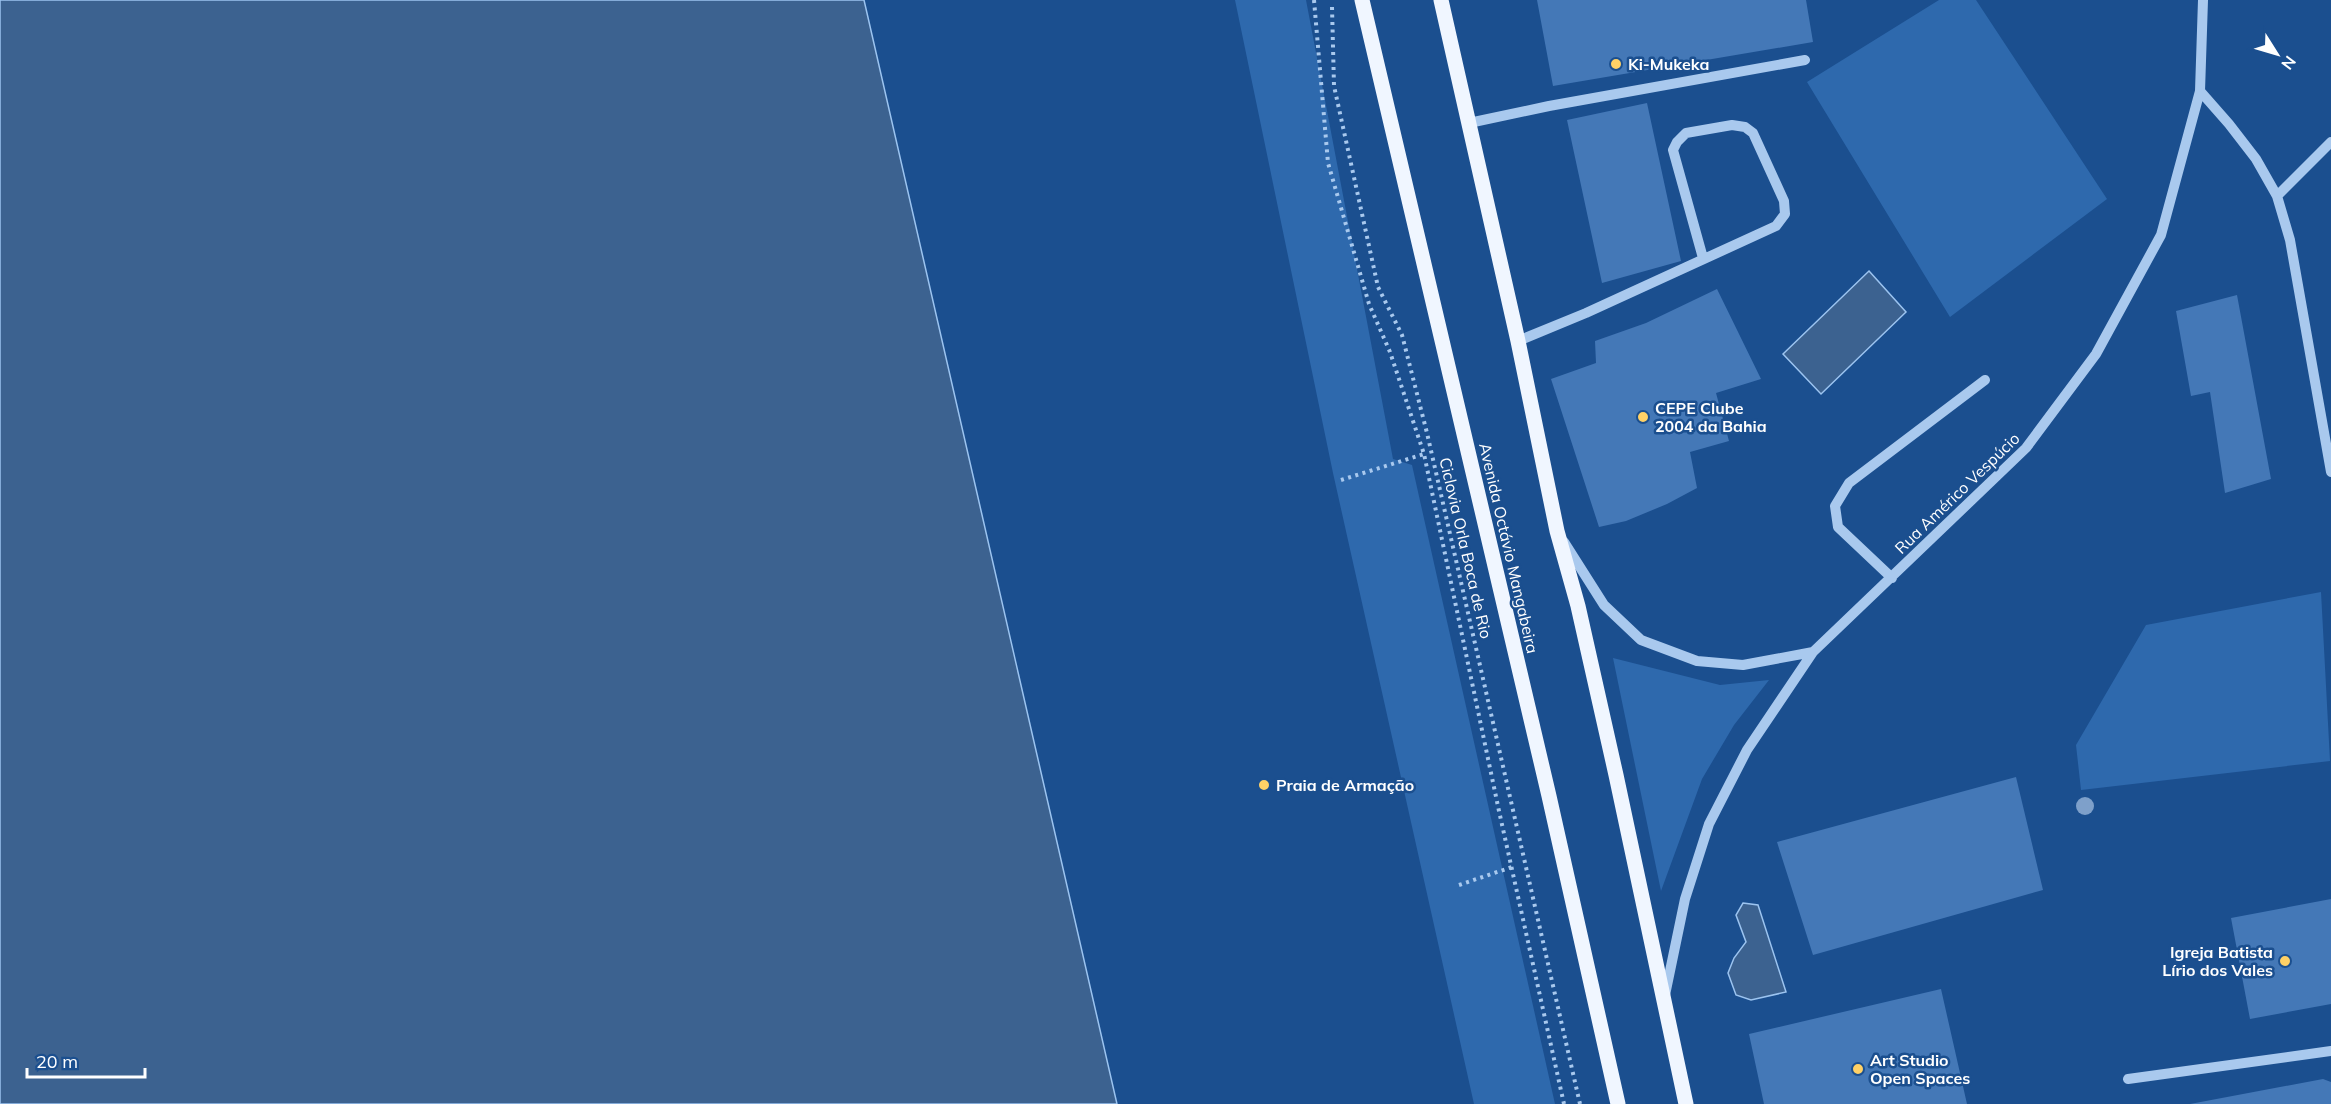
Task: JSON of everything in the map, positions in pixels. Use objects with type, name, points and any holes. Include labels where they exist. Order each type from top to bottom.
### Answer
[{"type":"main road","name":"Avenida Octávio Mangabeira","points":[[1362,0],[1549,796],[1618,1104]]},
{"type":"main road","points":[[1441,0],[1518,341],[1557,531],[1578,606],[1686,1104]]},
{"type":"street","name":"Rua Américo Vespúcio","points":[[1664,1004],[1686,899],[1709,824],[1747,750],[1813,652],[2026,448],[2096,354],[2161,235],[2200,92],[2204,0]]},
{"type":"street","points":[[1469,123],[1549,106],[1805,60]]},
{"type":"street","points":[[2200,92],[2256,159],[2277,196],[2290,240],[2331,472]]},
{"type":"street","points":[[1518,341],[1586,313],[1776,226],[1785,214],[1784,201],[1753,133],[1745,127],[1732,125],[1686,133],[1673,150],[1702,258]]},
{"type":"street","points":[[2277,196],[2331,142]]},
{"type":"street","points":[[1892,578],[1838,527],[1835,506],[1850,483],[1985,380]]},
{"type":"street","points":[[1557,531],[1604,605],[1641,640],[1697,661],[1743,665],[1813,652]]},
{"type":"street","points":[[2128,1080],[2331,1051]]},
{"type":"path","points":[[1314,0],[1328,163],[1368,304],[1390,352],[1424,454],[1564,1104]]},
{"type":"path","name":"Ciclovia Orla Boca de Rio","points":[[1332,0],[1334,86],[1378,287],[1402,335],[1427,433],[1580,1104]]},
{"type":"path","points":[[1341,480],[1424,454]]},
{"type":"path","points":[[1459,885],[1512,867]]},
{"type":"shaded area","points":[[0,0],[864,0],[1117,1104],[0,1104]]},
{"type":"shaded area","points":[[1235,0],[1306,0],[1393,459],[1412,465],[1555,1104],[1474,1104],[1333,473]]},
{"type":"shaded area","points":[[1939,0],[1976,0],[2107,199],[1950,317],[1807,82]]},
{"type":"shaded area","points":[[1869,271],[1906,312],[1821,394],[1783,354]]},
{"type":"shaded area","points":[[2321,592],[2330,761],[2081,790],[2076,745],[2146,625]]},
{"type":"shaded area","points":[[1613,658],[1720,685],[1769,680],[1734,725],[1702,779],[1661,891]]},
{"type":"shaded area","points":[[1743,903],[1758,905],[1786,992],[1751,1000],[1736,995],[1728,973],[1734,958],[1746,942],[1736,915]]},
{"type":"building","name":"Ki-Mukeka","points":[[1537,0],[1806,0],[1813,42],[1553,86]]},
{"type":"building","points":[[1647,103],[1681,261],[1602,283],[1567,120]]},
{"type":"building","name":"CEPE Clube 2004 da Bahia","points":[[1717,289],[1761,379],[1716,393],[1729,441],[1690,452],[1697,488],[1667,504],[1626,521],[1599,527],[1551,379],[1596,363],[1595,341],[1646,323]]},
{"type":"building","points":[[2237,295],[2271,479],[2225,493],[2210,392],[2191,396],[2176,311]]},
{"type":"building","points":[[2016,777],[2043,890],[1813,955],[1777,842]]},
{"type":"building","name":"Igreja Batista Lírio dos Vales","points":[[2331,899],[2331,1004],[2250,1019],[2231,918]]},
{"type":"building","name":"Art Studio Open Spaces","points":[[1941,989],[1967,1104],[1764,1104],[1749,1034]]},
{"type":"building","points":[[2323,1079],[2331,1082],[2331,1104],[2190,1104]]},
{"type":"place","name":"Ki-Mukeka","points":[[1616,64]]},
{"type":"place","name":"CEPE Clube 2004 da Bahia","points":[[1643,417]]},
{"type":"place","name":"Praia de Armação","points":[[1264,785]]},
{"type":"place","name":"Igreja Batista Lírio dos Vales","points":[[2285,961]]},
{"type":"place","name":"Art Studio Open Spaces","points":[[1858,1069]]}]
